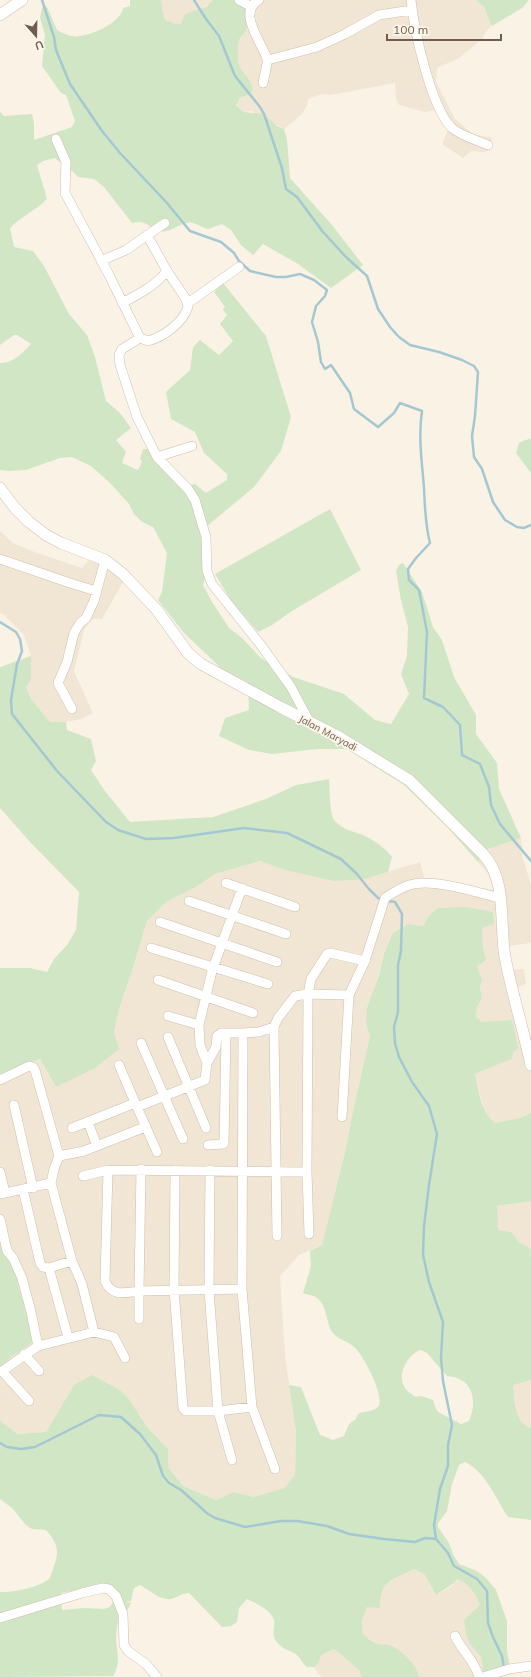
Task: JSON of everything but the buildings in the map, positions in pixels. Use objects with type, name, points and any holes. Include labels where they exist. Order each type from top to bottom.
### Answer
[{"type":"street","points":[[0,15],[22,0]]},
{"type":"street","points":[[239,0],[256,3],[250,17],[253,28],[268,60],[263,83]]},
{"type":"street","points":[[410,0],[428,81],[442,113],[452,127],[459,133],[488,145]]},
{"type":"street","points":[[268,60],[317,47],[346,34],[379,15],[412,10]]},
{"type":"street","points":[[56,139],[66,162],[65,193],[140,338],[148,341],[165,333],[187,312],[188,303],[167,271],[147,235]]},
{"type":"street","points":[[101,260],[126,250],[165,223]]},
{"type":"street","points":[[188,303],[238,267]]},
{"type":"street","points":[[122,303],[148,290],[167,271]]},
{"type":"street","points":[[140,338],[122,349],[119,360],[137,417],[157,457],[188,489],[195,500],[206,537],[207,570],[212,584],[292,687],[310,723]]},
{"type":"street","points":[[157,457],[192,446]]},
{"type":"street","name":"Jalan Maryadi","points":[[0,488],[15,508],[29,522],[46,535],[61,543],[105,560],[133,583],[157,610],[188,653],[201,664],[381,762],[415,784],[488,859],[497,878],[505,957],[531,1065]]},
{"type":"street","points":[[0,559],[70,583],[96,590]]},
{"type":"street","points":[[72,709],[58,683],[67,662],[74,633],[80,623],[86,618],[94,601],[105,560]]},
{"type":"street","points":[[226,883],[295,907]]},
{"type":"street","points":[[342,1117],[349,995],[365,961],[384,900],[411,884],[463,888],[500,898]]},
{"type":"street","points":[[207,1063],[200,1045],[199,1025],[214,967],[242,888]]},
{"type":"street","points":[[189,901],[286,934]]},
{"type":"street","points":[[160,922],[223,942],[277,962]]},
{"type":"street","points":[[150,948],[268,984]]},
{"type":"street","points":[[309,1234],[307,1172],[308,994],[311,979],[327,954],[330,953],[365,961]]},
{"type":"street","points":[[158,980],[253,1013]]},
{"type":"street","points":[[277,1236],[274,1027],[278,1018],[294,996],[308,994],[349,995]]},
{"type":"street","points":[[168,1016],[199,1025]]},
{"type":"street","points":[[72,1128],[205,1080],[207,1063],[216,1047],[217,1036],[221,1033],[259,1032],[274,1027]]},
{"type":"street","points":[[208,1145],[220,1145],[224,1143],[226,1033]]},
{"type":"street","points":[[243,1033],[242,1289],[252,1407],[275,1469]]},
{"type":"street","points":[[168,1037],[187,1087],[206,1128]]},
{"type":"street","points":[[141,1043],[183,1138]]},
{"type":"street","points":[[119,1065],[157,1152]]},
{"type":"street","points":[[0,1080],[29,1066],[33,1067],[35,1070],[59,1156],[51,1183],[72,1261],[82,1284],[94,1332]]},
{"type":"street","points":[[14,1105],[33,1188]]},
{"type":"street","points":[[88,1122],[97,1146]]},
{"type":"street","points":[[59,1156],[84,1151],[145,1127]]},
{"type":"street","points":[[83,1176],[108,1170],[141,1169],[307,1172]]},
{"type":"street","points":[[139,1319],[141,1169]]},
{"type":"street","points":[[108,1170],[105,1281],[107,1286],[115,1293],[121,1294],[139,1290],[242,1289]]},
{"type":"street","points":[[175,1170],[174,1289],[183,1408],[186,1411],[218,1412],[252,1407]]},
{"type":"street","points":[[210,1170],[210,1290],[218,1412],[232,1460]]},
{"type":"street","points":[[0,1172],[3,1194],[51,1183]]},
{"type":"street","points":[[23,1189],[40,1262],[43,1267],[49,1268],[72,1261]]},
{"type":"street","points":[[0,1219],[7,1251],[13,1258],[22,1278],[38,1346]]},
{"type":"street","points":[[49,1268],[68,1337]]},
{"type":"street","points":[[29,1401],[2,1371],[24,1354],[38,1346],[68,1337],[94,1332],[114,1337],[125,1358]]},
{"type":"street","points":[[24,1354],[39,1371]]},
{"type":"street","points":[[0,1618],[82,1592],[103,1588],[109,1589],[116,1596],[123,1614],[124,1645],[128,1651],[146,1664],[157,1677]]},
{"type":"street","points":[[455,1636],[459,1644],[474,1663],[479,1677]]},
{"type":"street","points":[[483,1677],[509,1669],[531,1666]]},
{"type":"shaded area","points":[[161,0],[213,1],[200,10],[186,14],[181,24],[170,23],[167,21],[163,15]]},
{"type":"shaded area","points":[[243,0],[476,0],[484,7],[492,26],[487,30],[482,39],[459,58],[437,68],[436,82],[455,119],[473,134],[492,138],[490,150],[484,152],[471,151],[463,158],[442,144],[448,130],[436,110],[425,112],[399,105],[396,98],[395,83],[331,95],[322,94],[308,99],[307,106],[301,115],[284,129],[252,111],[244,112],[236,104],[240,98],[252,93],[247,77],[240,66],[238,59],[238,43],[243,34]]},
{"type":"shaded area","points":[[0,531],[13,543],[82,568],[90,559],[103,564],[123,582],[102,619],[93,619],[84,630],[74,671],[93,713],[81,719],[66,722],[50,722],[31,699],[26,687],[31,680],[31,656],[24,635],[4,615],[0,613]]},
{"type":"shaded area","points":[[521,838],[523,858],[531,885],[531,943],[508,946],[513,970],[524,969],[526,984],[518,987],[531,1050],[531,1113],[520,1118],[495,1123],[489,1118],[483,1105],[475,1074],[512,1059],[493,1022],[482,1022],[476,1017],[477,1007],[482,998],[480,988],[482,980],[477,966],[486,960],[483,947],[482,928],[428,917],[423,926],[408,924],[384,954],[374,990],[366,1024],[370,1036],[345,1152],[322,1245],[299,1255],[280,1276],[285,1355],[296,1432],[295,1475],[284,1488],[253,1497],[234,1492],[216,1500],[183,1486],[168,1467],[168,1449],[147,1427],[129,1399],[74,1385],[46,1432],[17,1434],[0,1420],[0,1367],[12,1356],[32,1342],[14,1269],[2,1251],[0,1244],[0,1074],[40,1059],[56,1087],[114,1032],[119,1009],[147,921],[166,902],[194,888],[215,874],[261,861],[285,870],[365,879],[420,862],[425,880],[493,890],[489,875],[478,862],[488,849]]},
{"type":"shaded area","points":[[531,1201],[531,1258],[529,1247],[520,1243],[511,1232],[498,1230],[496,1214],[497,1206]]},
{"type":"shaded area","points":[[531,1380],[531,1428],[525,1425],[516,1414],[513,1384]]},
{"type":"shaded area","points":[[414,1569],[424,1574],[436,1595],[451,1587],[457,1579],[464,1581],[474,1594],[480,1605],[470,1644],[481,1657],[484,1677],[420,1677],[418,1672],[397,1649],[376,1643],[363,1634],[362,1620],[367,1606],[380,1608],[380,1595],[384,1586],[395,1578]]},
{"type":"shaded area","points":[[334,1649],[359,1670],[362,1677],[322,1677],[319,1674],[314,1667],[319,1662],[321,1655]]},
{"type":"green space","points":[[130,0],[161,0],[163,15],[165,18],[170,22],[181,24],[185,14],[206,7],[213,0],[243,0],[247,11],[248,23],[246,30],[238,43],[238,59],[241,68],[251,84],[252,93],[240,98],[236,105],[244,112],[264,114],[277,126],[284,129],[287,139],[290,178],[332,225],[363,265],[331,288],[298,264],[263,244],[253,255],[241,245],[231,230],[222,224],[208,229],[195,224],[185,223],[168,231],[160,231],[145,223],[132,223],[104,187],[94,179],[78,177],[55,158],[43,161],[37,165],[47,199],[10,228],[14,247],[33,251],[44,266],[69,314],[87,335],[95,357],[106,401],[120,413],[131,428],[116,440],[126,452],[122,463],[138,470],[142,462],[140,459],[143,449],[150,449],[184,487],[195,484],[206,493],[227,480],[227,474],[204,453],[195,432],[171,419],[166,392],[190,370],[193,347],[200,340],[219,355],[233,341],[220,324],[227,315],[223,310],[225,307],[214,292],[223,283],[266,336],[291,417],[281,451],[254,487],[206,527],[210,562],[203,585],[229,628],[241,637],[261,658],[293,677],[344,694],[375,720],[391,724],[409,694],[401,674],[407,656],[408,627],[396,571],[399,565],[403,563],[422,592],[433,627],[442,640],[454,677],[476,715],[476,734],[497,763],[499,789],[521,838],[488,849],[478,862],[447,827],[404,785],[347,749],[317,749],[272,754],[249,750],[219,736],[225,718],[249,710],[248,682],[222,669],[184,633],[158,600],[162,592],[167,553],[153,527],[142,522],[134,514],[129,504],[110,483],[91,466],[72,457],[60,458],[26,470],[0,470],[0,363],[13,360],[31,344],[17,335],[14,335],[0,345],[0,112],[4,116],[32,114],[34,123],[34,140],[72,127],[75,121],[66,95],[61,93],[42,66],[45,35],[40,18],[42,8],[44,5],[47,7],[57,30],[69,36],[77,36],[93,33],[109,25],[121,14],[123,8],[130,6]]},
{"type":"green space","points":[[476,0],[529,0],[522,8],[492,26],[484,7]]},
{"type":"green space","points":[[531,439],[531,473],[516,453],[519,443]]},
{"type":"green space","points":[[330,509],[361,570],[292,611],[272,625],[258,632],[232,602],[215,574]]},
{"type":"green space","points":[[31,656],[31,680],[26,687],[31,699],[50,722],[66,722],[67,730],[91,739],[96,761],[91,770],[105,791],[130,822],[213,817],[266,799],[296,785],[329,779],[331,807],[335,821],[345,828],[363,835],[375,842],[386,850],[392,857],[388,872],[365,879],[334,881],[285,870],[260,861],[215,874],[194,888],[166,902],[147,921],[119,1009],[114,1032],[119,1049],[95,1068],[56,1087],[40,1059],[0,1074],[0,968],[30,968],[47,972],[54,959],[67,945],[76,930],[79,892],[31,843],[0,808],[0,667]]},
{"type":"green space","points":[[466,907],[493,912],[494,924],[482,928],[483,947],[486,960],[477,966],[482,980],[480,988],[482,998],[477,1007],[476,1017],[482,1022],[512,1020],[518,1048],[513,1052],[512,1059],[475,1074],[479,1094],[484,1107],[490,1118],[495,1123],[520,1118],[531,1113],[531,1201],[497,1206],[498,1230],[511,1232],[520,1243],[529,1247],[531,1258],[531,1380],[513,1385],[518,1415],[525,1425],[531,1428],[531,1520],[508,1517],[485,1479],[472,1466],[465,1462],[459,1465],[452,1484],[447,1511],[438,1523],[438,1527],[449,1543],[459,1564],[477,1571],[486,1578],[496,1590],[507,1621],[507,1650],[511,1674],[499,1677],[484,1677],[481,1657],[470,1644],[466,1633],[464,1620],[480,1605],[474,1593],[468,1586],[457,1579],[450,1586],[436,1595],[424,1574],[414,1569],[389,1582],[382,1591],[380,1608],[367,1607],[362,1620],[363,1634],[376,1643],[389,1645],[398,1650],[412,1663],[420,1677],[362,1677],[359,1670],[334,1649],[321,1655],[319,1662],[314,1667],[307,1667],[297,1655],[278,1644],[273,1633],[274,1620],[270,1613],[263,1607],[247,1599],[239,1608],[237,1622],[231,1626],[222,1627],[189,1593],[167,1599],[159,1597],[140,1585],[134,1588],[131,1601],[126,1602],[131,1603],[127,1611],[118,1620],[116,1639],[118,1662],[113,1676],[0,1677],[0,1592],[12,1592],[26,1589],[40,1584],[50,1578],[57,1557],[57,1548],[53,1539],[46,1530],[32,1529],[26,1525],[12,1508],[0,1499],[0,1420],[17,1434],[46,1432],[74,1385],[92,1375],[120,1390],[129,1399],[147,1427],[168,1449],[168,1467],[183,1486],[216,1500],[234,1492],[253,1497],[284,1488],[295,1475],[296,1432],[289,1385],[301,1387],[320,1435],[333,1440],[344,1436],[349,1424],[356,1419],[358,1414],[374,1410],[378,1407],[380,1402],[379,1395],[363,1358],[352,1345],[338,1338],[331,1330],[321,1301],[314,1296],[303,1293],[311,1266],[310,1251],[322,1245],[345,1152],[370,1036],[366,1024],[367,1008],[379,975],[384,954],[393,933],[408,924],[423,926],[428,917],[438,908]],"holes":[[[421,1350],[427,1353],[447,1376],[463,1381],[468,1386],[473,1398],[472,1413],[469,1421],[461,1424],[438,1412],[433,1400],[421,1396],[416,1397],[405,1388],[402,1379],[403,1369],[412,1355]],[[101,1585],[118,1594],[110,1607],[104,1609],[84,1608],[62,1610],[61,1593]]]},
{"type":"green space","points":[[0,1244],[2,1251],[14,1269],[31,1331],[32,1343],[12,1356],[0,1367]]},
{"type":"waterway","points":[[42,0],[54,37],[56,50],[70,84],[102,131],[120,153],[167,203],[190,231],[221,242],[234,253],[239,261],[250,271],[276,277],[286,277],[300,274],[314,280],[327,290],[325,296],[316,306],[312,322],[318,342],[321,362],[325,369],[331,365],[350,393],[354,409],[378,427],[394,413],[400,403],[422,411],[420,430],[421,450],[426,522],[430,543],[408,569],[409,580],[419,590],[427,632],[424,698],[443,707],[460,725],[462,755],[480,764],[489,787],[491,805],[500,824],[531,861]]},
{"type":"waterway","points":[[194,0],[219,36],[235,76],[264,114],[282,168],[286,189],[297,197],[323,232],[346,257],[367,276],[378,309],[390,327],[399,337],[410,345],[439,352],[462,360],[474,366],[478,372],[472,436],[474,457],[482,469],[493,502],[505,520],[517,527],[524,528],[531,525]]},
{"type":"waterway","points":[[0,622],[16,632],[20,639],[22,651],[17,664],[11,700],[12,714],[57,771],[106,822],[118,830],[146,839],[174,838],[244,828],[287,833],[341,859],[357,874],[378,898],[382,899]]},
{"type":"waterway","points":[[387,901],[395,902],[402,914],[401,951],[398,965],[398,1012],[394,1027],[395,1043],[399,1057],[412,1082],[429,1106],[437,1134],[424,1226],[423,1255],[429,1282],[443,1322],[441,1358],[443,1381],[452,1425],[448,1445],[448,1466],[440,1489],[434,1525],[436,1539]]},
{"type":"waterway","points":[[0,1443],[7,1447],[21,1449],[35,1447],[99,1415],[121,1417],[140,1434],[156,1455],[163,1476],[169,1483],[181,1490],[208,1514],[215,1518],[245,1527],[281,1521],[297,1521],[327,1526],[349,1534],[384,1539],[415,1542],[425,1538],[436,1539]]},
{"type":"waterway","points":[[436,1539],[448,1553],[454,1566],[477,1579],[487,1591],[488,1623],[502,1656],[504,1668]]}]
